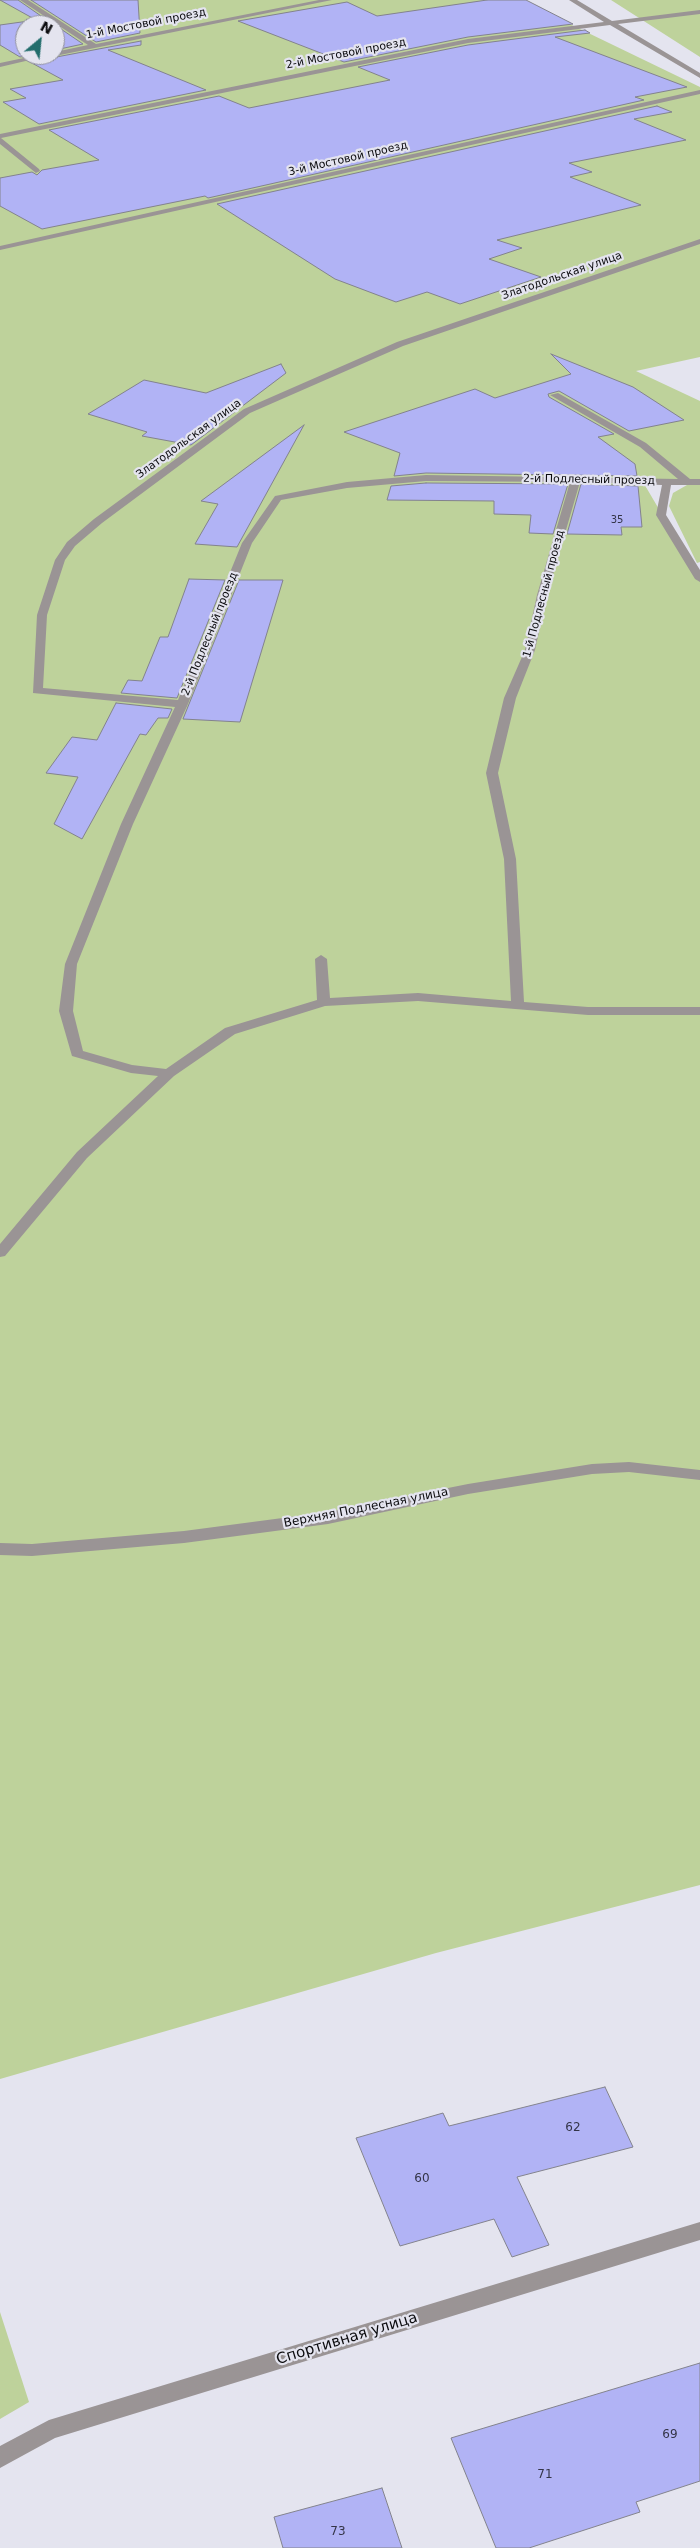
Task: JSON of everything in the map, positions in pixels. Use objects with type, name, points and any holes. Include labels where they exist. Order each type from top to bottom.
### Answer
[{"type":"street","points":[[23,0],[94,46]]},
{"type":"street","name":"1-й Мостовой проезд","points":[[65,52],[329,0]]},
{"type":"street","points":[[572,0],[700,76]]},
{"type":"street","name":"2-й Мостовой проезд","points":[[0,136],[468,41],[700,12]]},
{"type":"street","points":[[0,65],[15,62]]},
{"type":"street","name":"3-й Мостовой проезд","points":[[0,248],[700,92]]},
{"type":"street","points":[[0,140],[36,171]]},
{"type":"street","name":"Златодольская улица","points":[[182,704],[38,692],[42,614],[60,560],[71,544],[98,521],[247,411],[400,344],[700,241]]},
{"type":"street","points":[[555,395],[643,445],[688,482]]},
{"type":"street","name":"2-й Подлесный проезд","points":[[169,1073],[131,1069],[77,1053],[66,1011],[71,964],[126,824],[182,704],[247,543],[278,498],[347,485],[426,478],[700,482]]},
{"type":"street","name":"1-й Подлесный проезд","points":[[518,1004],[510,859],[492,774],[510,698],[530,650],[542,594],[576,479]]},
{"type":"street","points":[[667,482],[661,515],[700,579]]},
{"type":"street","points":[[321,960],[324,1002]]},
{"type":"street","points":[[0,1253],[82,1155],[169,1073],[230,1030],[324,1002],[418,996],[588,1011],[700,1011]]},
{"type":"street","name":"Верхняя Подлесная улица","points":[[0,1549],[32,1550],[184,1537],[328,1518],[468,1488],[592,1469],[629,1467],[671,1470],[700,1475]]},
{"type":"street","name":"Спортивная улица","points":[[0,2458],[49,2430],[700,2231]]},
{"type":"green space","points":[[0,0],[520,0],[700,87],[700,357],[636,371],[700,401],[700,480],[643,482],[700,579],[700,1885],[436,1953],[0,2079]]},
{"type":"green space","points":[[611,0],[700,0],[700,57]]},
{"type":"green space","points":[[687,485],[700,485],[700,562],[697,563],[669,506],[673,493]]},
{"type":"green space","points":[[0,2312],[29,2402],[0,2419]]},
{"type":"building","points":[[0,0],[18,0],[40,15],[27,15]]},
{"type":"building","points":[[31,0],[138,0],[140,33],[96,42],[65,22],[65,15],[54,15]]},
{"type":"building","points":[[487,0],[526,0],[573,24],[468,37],[344,62],[238,21],[347,2],[377,16]]},
{"type":"building","points":[[15,23],[15,54],[0,45],[0,25]]},
{"type":"building","points":[[585,30],[590,33],[555,37],[687,87],[635,97],[644,100],[208,198],[205,196],[42,229],[0,206],[0,178],[32,172],[37,175],[42,170],[99,160],[49,130],[219,96],[249,108],[390,80],[358,67],[468,45]]},
{"type":"building","points":[[65,32],[83,44],[65,48]]},
{"type":"building","points":[[141,41],[141,45],[108,50],[206,90],[39,124],[3,102],[26,98],[10,89],[63,80],[36,65],[65,65],[65,55]]},
{"type":"building","points":[[657,106],[672,112],[634,119],[686,140],[569,163],[592,172],[570,177],[641,205],[497,240],[522,248],[489,259],[541,277],[460,304],[427,292],[396,302],[335,279],[217,204]]},
{"type":"building","points":[[551,354],[633,387],[684,420],[629,431],[559,391],[548,394],[549,397],[614,434],[598,437],[635,464],[637,476],[426,473],[394,476],[400,453],[344,432],[475,389],[495,398],[571,374]]},
{"type":"building","points":[[281,364],[286,373],[191,445],[142,436],[147,432],[88,414],[144,380],[206,393]]},
{"type":"building","points":[[304,425],[237,547],[195,544],[218,504],[201,501]]},
{"type":"building","points":[[426,483],[568,484],[553,534],[529,533],[531,515],[494,514],[494,501],[387,500],[391,486]]},
{"type":"building","points":[[581,484],[638,486],[642,527],[621,527],[622,535],[567,534]]},
{"type":"building","points":[[189,579],[225,580],[177,698],[121,693],[128,680],[142,681],[160,637],[168,637]]},
{"type":"building","points":[[239,580],[283,580],[240,722],[183,719]]},
{"type":"building","points":[[116,703],[172,709],[168,718],[158,718],[146,735],[140,734],[82,839],[54,824],[78,777],[46,773],[72,737],[97,740]]},
{"type":"building","points":[[605,2087],[633,2147],[517,2177],[549,2245],[512,2257],[494,2219],[400,2246],[356,2138],[443,2113],[449,2126]]},
{"type":"building","points":[[700,2363],[700,2481],[636,2502],[640,2512],[529,2548],[496,2548],[451,2438]]},
{"type":"building","points":[[382,2488],[402,2548],[283,2548],[274,2517]]}]
